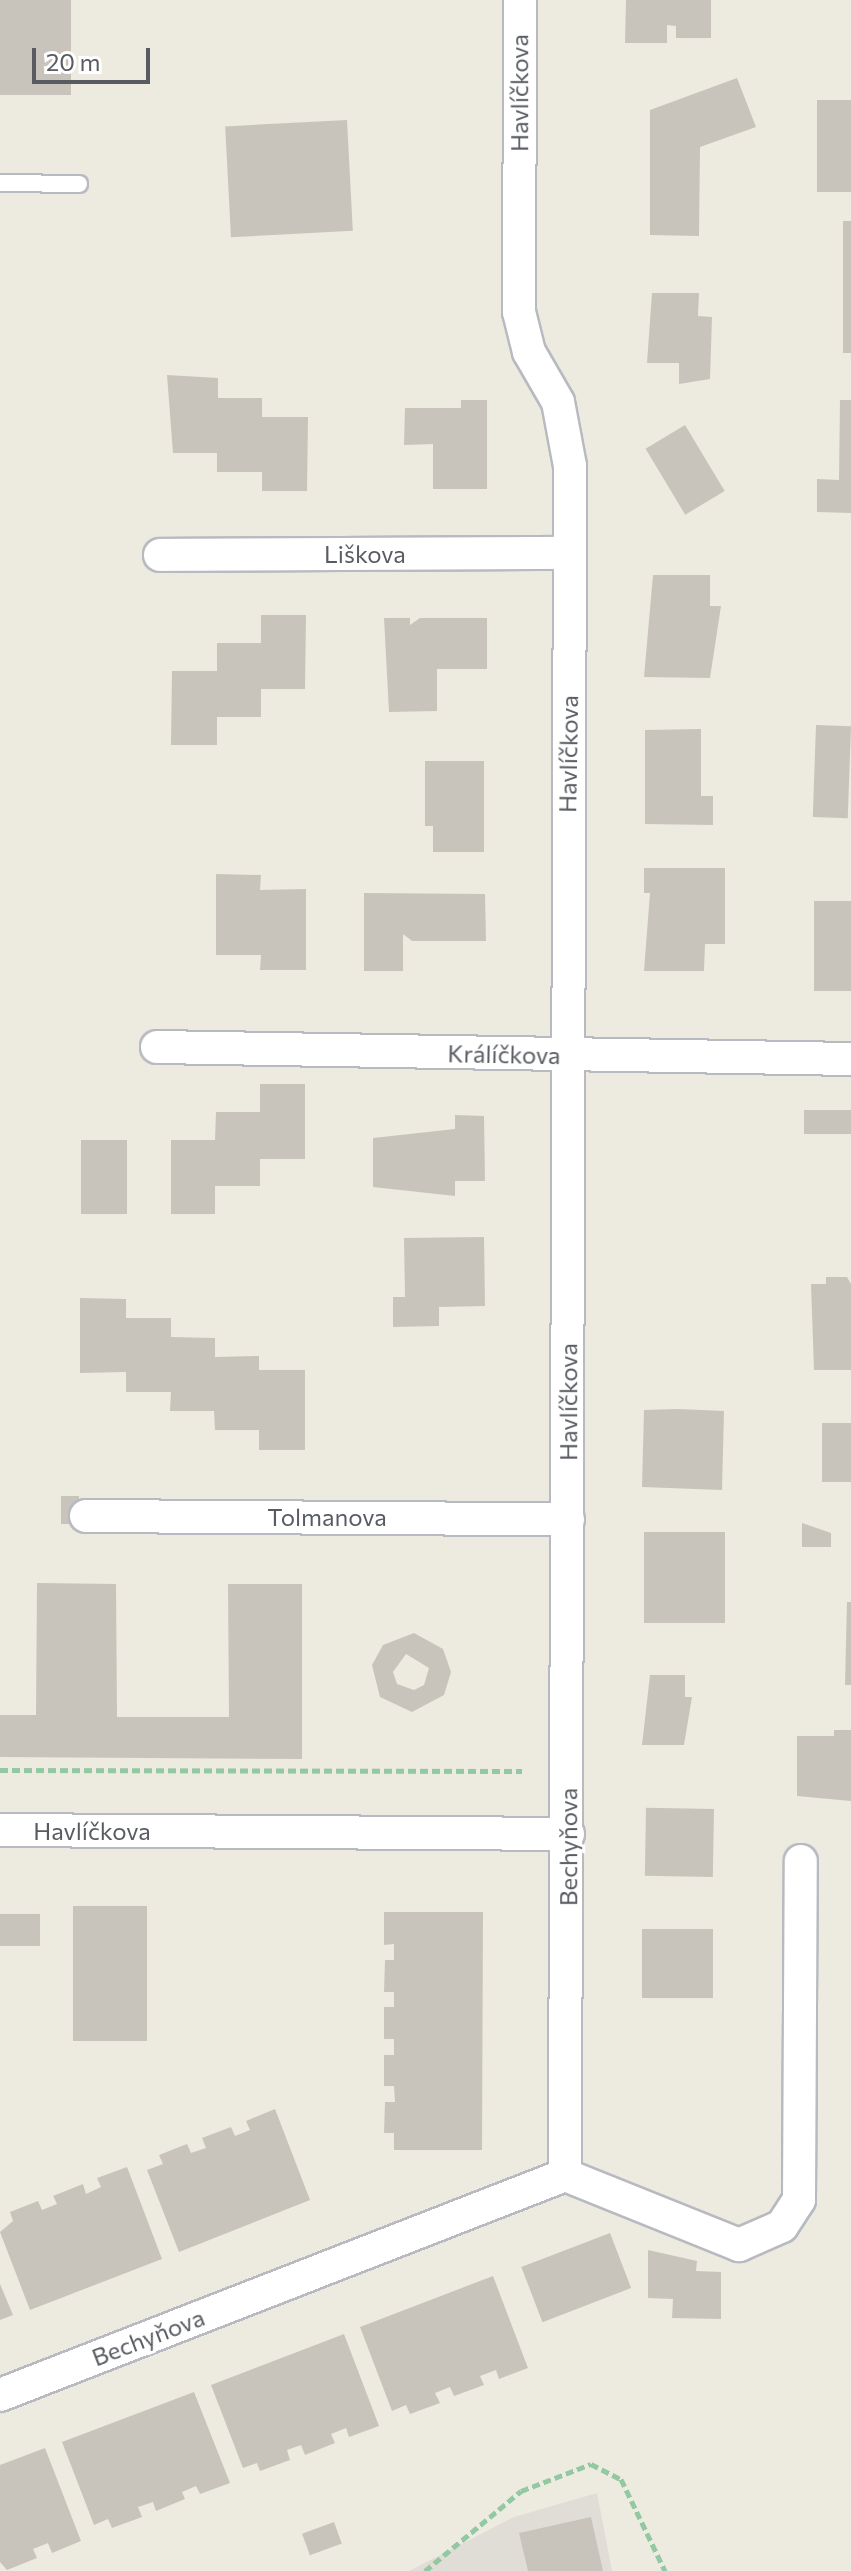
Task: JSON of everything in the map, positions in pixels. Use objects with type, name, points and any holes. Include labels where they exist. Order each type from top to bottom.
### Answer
[{"type":"street","name":"Havlíčkova","points":[[520,0],[519,312],[529,352],[568,432],[570,553],[565,1056],[568,1519]]},
{"type":"street","name":"Liškova","points":[[160,555],[570,553]]},
{"type":"street","name":"Králíčkova","points":[[157,1047],[851,1059]]},
{"type":"street","name":"Tolmanova","points":[[86,1516],[568,1519]]},
{"type":"street","name":"Bechyňova","points":[[0,2395],[565,2175],[568,1519]]},
{"type":"street","name":"Havlíčkova","points":[[0,1830],[568,1834]]},
{"type":"street","points":[[565,2175],[739,2245],[782,2226],[799,2200],[801,1861]]},
{"type":"lane","points":[[0,183],[79,184]]},
{"type":"path","points":[[0,1770],[522,1771]]},
{"type":"path","points":[[425,2571],[521,2491],[591,2464],[621,2479],[665,2571]]},
{"type":"shaded area","points":[[597,2493],[612,2571],[409,2571],[514,2517]]},
{"type":"building","points":[[0,0],[71,0],[71,95],[0,95]]},
{"type":"building","points":[[626,0],[711,0],[711,38],[676,38],[676,26],[667,25],[667,43],[625,43]]},
{"type":"building","points":[[737,78],[756,127],[700,147],[699,236],[650,235],[650,110]]},
{"type":"building","points":[[817,100],[851,100],[851,192],[817,192]]},
{"type":"building","points":[[347,120],[353,231],[231,237],[225,126]]},
{"type":"building","points":[[843,221],[851,221],[851,353],[843,353]]},
{"type":"building","points":[[652,293],[699,293],[698,316],[712,317],[710,379],[679,384],[679,363],[647,363]]},
{"type":"building","points":[[167,375],[218,378],[218,398],[262,398],[262,417],[308,417],[307,491],[262,491],[262,472],[217,472],[217,453],[173,453]]},
{"type":"building","points":[[461,400],[487,400],[487,489],[433,489],[433,444],[404,445],[405,408],[461,408]]},
{"type":"building","points":[[840,400],[851,400],[851,513],[817,512],[817,479],[839,480]]},
{"type":"building","points":[[685,425],[725,491],[685,515],[646,449]]},
{"type":"building","points":[[653,575],[710,575],[710,606],[721,606],[710,678],[644,677]]},
{"type":"building","points":[[261,615],[306,615],[305,689],[261,689],[261,717],[217,717],[217,745],[171,745],[172,671],[217,671],[217,643],[261,643]]},
{"type":"building","points":[[384,618],[410,618],[410,625],[420,618],[487,618],[487,669],[437,669],[437,711],[389,712]]},
{"type":"building","points":[[816,725],[851,726],[848,818],[813,817]]},
{"type":"building","points":[[701,729],[701,796],[713,796],[713,825],[645,824],[645,730]]},
{"type":"building","points":[[425,761],[484,761],[484,852],[433,852],[433,826],[425,826]]},
{"type":"building","points":[[644,868],[725,868],[725,944],[705,944],[704,971],[644,971],[650,893],[644,893]]},
{"type":"building","points":[[216,874],[261,875],[260,890],[306,889],[306,970],[260,970],[261,955],[216,955]]},
{"type":"building","points":[[364,893],[485,894],[486,941],[412,941],[403,934],[403,971],[364,971]]},
{"type":"building","points":[[814,901],[851,901],[851,991],[814,991]]},
{"type":"building","points":[[260,1084],[305,1084],[305,1159],[260,1159],[260,1186],[215,1186],[215,1214],[171,1214],[171,1140],[215,1140],[216,1112],[260,1112]]},
{"type":"building","points":[[804,1110],[851,1110],[851,1134],[804,1134]]},
{"type":"building","points":[[455,1115],[484,1116],[485,1181],[455,1181],[455,1196],[373,1187],[373,1138],[455,1129]]},
{"type":"building","points":[[81,1140],[127,1140],[127,1214],[81,1214]]},
{"type":"building","points":[[484,1237],[485,1306],[439,1307],[439,1326],[393,1327],[393,1297],[405,1297],[404,1238]]},
{"type":"building","points":[[826,1277],[847,1277],[851,1284],[851,1370],[814,1370],[811,1284],[826,1284]]},
{"type":"building","points":[[80,1298],[126,1299],[126,1318],[171,1318],[171,1337],[215,1338],[215,1357],[259,1356],[259,1370],[305,1370],[305,1450],[259,1450],[259,1430],[215,1430],[214,1411],[170,1411],[171,1392],[126,1392],[126,1372],[80,1373]]},
{"type":"building","points":[[644,1410],[724,1411],[722,1490],[642,1487]]},
{"type":"building","points":[[822,1423],[851,1423],[851,1482],[822,1482]]},
{"type":"building","points":[[61,1496],[79,1496],[79,1524],[61,1524]]},
{"type":"building","points":[[802,1523],[831,1533],[831,1547],[802,1547]]},
{"type":"building","points":[[644,1532],[725,1532],[725,1623],[644,1623]]},
{"type":"building","points":[[37,1583],[116,1584],[117,1717],[229,1717],[228,1584],[302,1584],[302,1759],[0,1757],[0,1715],[36,1715]]},
{"type":"building","points":[[847,1602],[851,1602],[851,1685],[845,1685]]},
{"type":"building","points":[[414,1633],[443,1649],[451,1672],[444,1695],[412,1712],[380,1697],[372,1665],[383,1645]],"holes":[[[406,1654],[429,1668],[424,1685],[414,1690],[397,1684],[393,1672]]]},
{"type":"building","points":[[650,1675],[685,1675],[685,1697],[692,1697],[684,1745],[642,1745]]},
{"type":"building","points":[[834,1730],[851,1730],[851,1801],[797,1796],[797,1736],[834,1736]]},
{"type":"building","points":[[646,1808],[714,1809],[713,1877],[645,1876]]},
{"type":"building","points":[[73,1906],[147,1906],[147,2041],[73,2041]]},
{"type":"building","points":[[384,1912],[483,1912],[482,2150],[394,2150],[394,2133],[384,2133],[385,2102],[395,2102],[394,2086],[384,2086],[384,2055],[394,2055],[394,2039],[384,2039],[384,2007],[394,2007],[394,1992],[384,1992],[385,1960],[394,1960],[394,1944],[384,1945]]},
{"type":"building","points":[[0,1914],[40,1914],[40,1946],[0,1946]]},
{"type":"building","points":[[642,1929],[713,1929],[713,1998],[642,1998]]},
{"type":"building","points":[[275,2109],[310,2200],[179,2252],[147,2170],[163,2164],[159,2155],[187,2144],[191,2153],[206,2148],[202,2138],[231,2127],[235,2136],[250,2130],[246,2121]]},
{"type":"building","points":[[127,2167],[162,2259],[30,2310],[0,2232],[13,2221],[10,2212],[38,2201],[42,2210],[57,2204],[53,2196],[83,2184],[86,2194],[101,2187],[97,2178]]},
{"type":"building","points":[[610,2233],[631,2288],[542,2322],[521,2267]]},
{"type":"building","points":[[648,2250],[697,2261],[696,2271],[721,2272],[721,2319],[672,2318],[673,2299],[648,2298]]},
{"type":"building","points":[[493,2276],[528,2368],[499,2379],[496,2370],[480,2376],[484,2385],[454,2396],[450,2387],[435,2393],[440,2403],[410,2414],[406,2405],[392,2411],[360,2327]]},
{"type":"building","points":[[0,2284],[13,2315],[0,2320]]},
{"type":"building","points":[[344,2334],[379,2426],[349,2437],[346,2428],[331,2434],[335,2443],[305,2455],[301,2445],[287,2450],[290,2460],[260,2471],[257,2463],[243,2468],[211,2385]]},
{"type":"building","points":[[194,2392],[230,2483],[200,2494],[196,2486],[182,2492],[185,2499],[156,2511],[153,2502],[138,2507],[142,2517],[112,2528],[108,2519],[94,2525],[62,2442]]},
{"type":"building","points":[[45,2448],[81,2541],[52,2553],[48,2543],[33,2549],[37,2558],[7,2570],[0,2562],[0,2465]]},
{"type":"building","points":[[591,2517],[603,2571],[528,2571],[519,2533]]},
{"type":"building","points":[[334,2522],[342,2544],[310,2555],[302,2534]]}]
